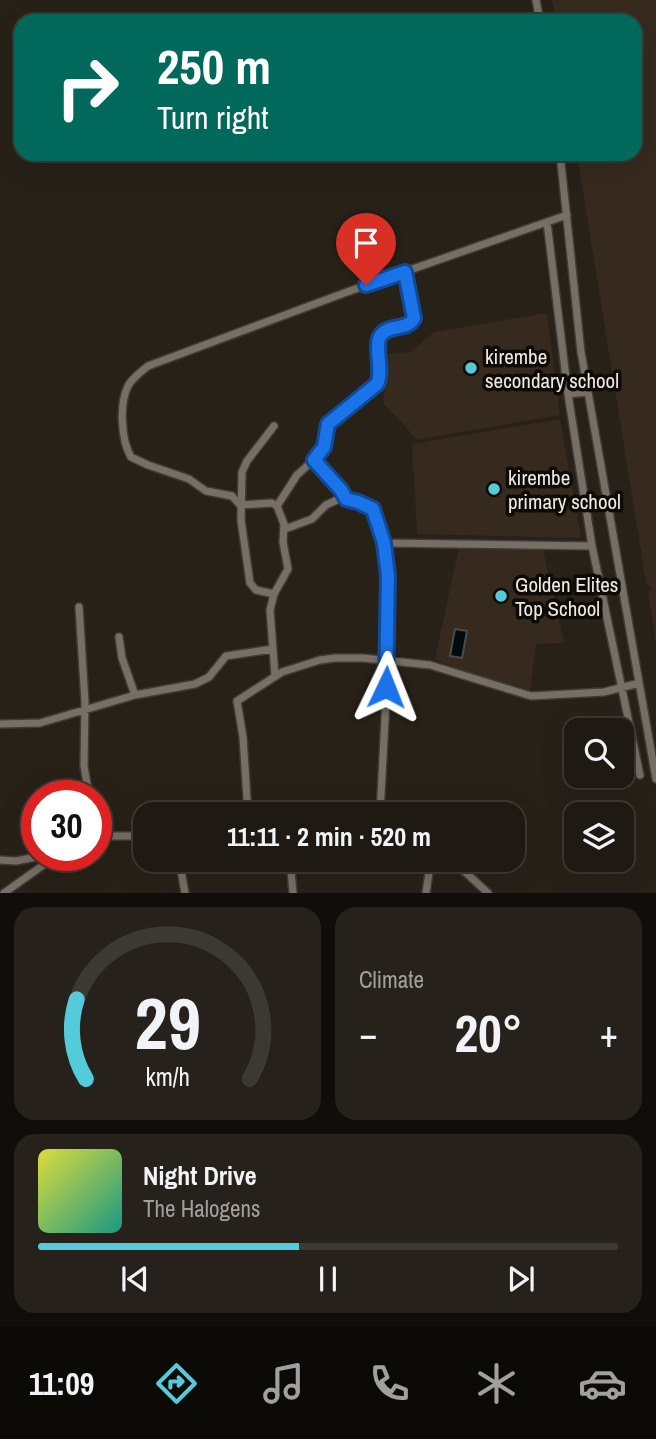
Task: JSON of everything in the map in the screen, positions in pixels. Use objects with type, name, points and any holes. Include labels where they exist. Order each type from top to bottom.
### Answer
[{"type":"street","points":[[561,161],[581,352],[656,779]]},
{"type":"street","points":[[240,505],[232,496],[206,491],[189,479],[131,457],[125,441],[123,408],[131,381],[148,366],[567,215]]},
{"type":"street","points":[[547,222],[568,394],[592,546],[640,775]]},
{"type":"street","points":[[277,506],[297,475],[324,447],[328,424],[377,384],[380,378],[380,336],[386,331],[412,322],[413,312],[405,272]]},
{"type":"street","points":[[568,394],[588,392]]},
{"type":"street","points":[[274,426],[247,461],[242,472],[240,505],[250,583],[256,590],[274,594]]},
{"type":"street","points":[[314,460],[346,499]]},
{"type":"street","points":[[285,529],[312,519],[332,501],[346,499],[373,509],[384,543],[388,576],[388,662],[381,802]]},
{"type":"street","points":[[240,505],[272,503],[277,506],[285,529],[288,569],[274,594],[270,610],[275,676]]},
{"type":"street","points":[[384,543],[592,546]]},
{"type":"street","points":[[79,607],[86,780]]},
{"type":"street","points":[[119,637],[122,658],[135,695]]},
{"type":"street","points":[[0,724],[40,723],[135,695],[195,684],[209,677],[226,656],[273,649]]},
{"type":"street","points":[[247,802],[243,737],[236,704],[240,698],[275,676],[299,665],[351,657],[447,669],[524,696],[557,696],[622,688],[639,683]]},
{"type":"street","points":[[112,834],[133,835]]},
{"type":"street","points":[[0,860],[21,860]]},
{"type":"street","points":[[4,893],[35,871]]},
{"type":"street","points":[[181,872],[185,893]]},
{"type":"street","points":[[291,872],[293,893]]},
{"type":"street","points":[[426,893],[429,872]]},
{"type":"street","points":[[465,872],[488,893]]},
{"type":"shaded area","points":[[552,0],[656,0],[656,644],[648,592],[652,589],[646,583],[578,161],[642,161],[642,14],[555,14]]},
{"type":"shaded area","name":"kirembe secondary school","points":[[547,313],[560,415],[416,440],[383,403],[389,354],[410,352],[434,332]]},
{"type":"shaded area","name":"kirembe primary school","points":[[560,419],[581,538],[417,534],[412,444]]},
{"type":"shaded area","name":"Golden Elites Top School","points":[[459,547],[543,549],[564,643],[536,644],[530,690],[470,674],[435,659]]},
{"type":"shaded area","points":[[455,629],[467,631],[462,658],[450,656]]},
{"type":"place","name":"kirembe secondary school","points":[[471,368]]},
{"type":"place","name":"kirembe primary school","points":[[494,489]]},
{"type":"place","name":"Golden Elites Top School","points":[[501,596]]},
{"type":"route","points":[[366,285],[405,272],[414,318],[409,324],[386,331],[380,336],[378,341],[381,368],[377,384],[331,420],[326,430],[324,447],[320,456],[314,460],[346,499],[368,506],[378,518],[388,576],[386,687]]}]
